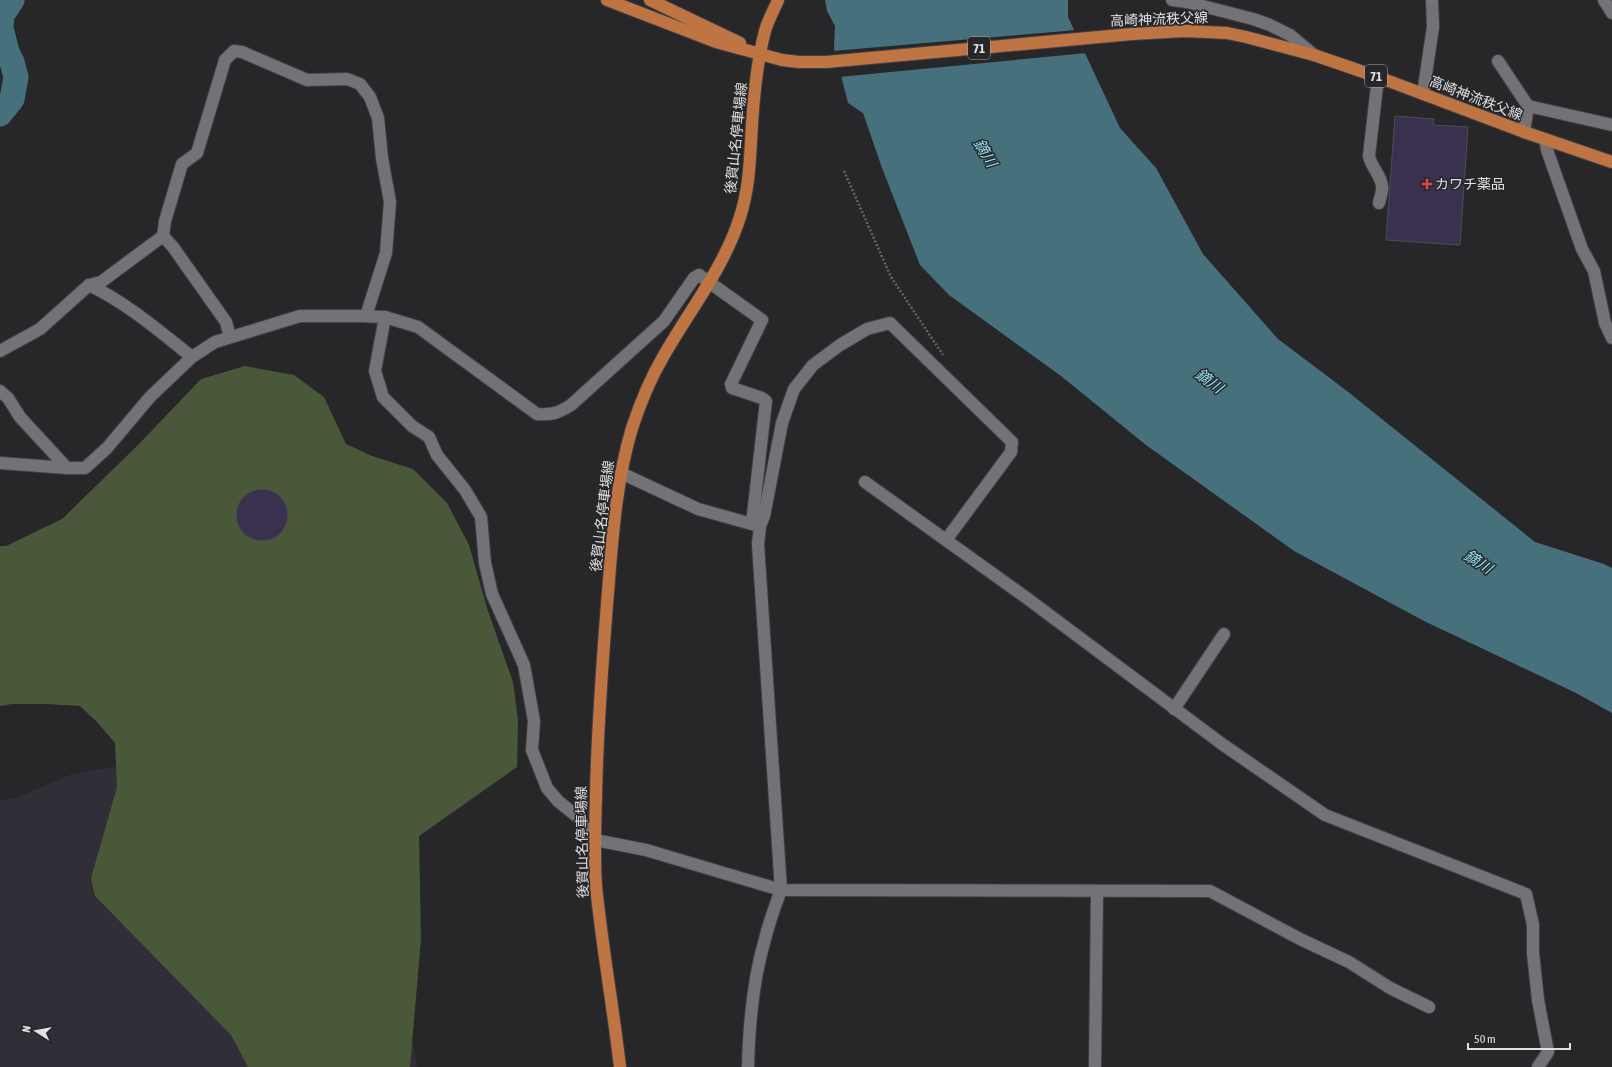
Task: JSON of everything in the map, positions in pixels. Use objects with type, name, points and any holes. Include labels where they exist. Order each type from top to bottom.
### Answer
[{"type":"main road","name":"高崎神流秩父線","points":[[607,0],[716,42],[782,60],[799,62],[826,62],[1132,34],[1185,31],[1227,33],[1314,55],[1378,76],[1524,132],[1612,162]]},
{"type":"main road","name":"高崎神流秩父線","points":[[650,0],[760,53]]},
{"type":"main road","name":"後賀山名停車場線","points":[[620,1067],[596,885],[595,840],[597,747],[602,658],[614,517],[621,473],[632,429],[645,393],[661,359],[709,282],[731,242],[744,202],[752,156],[752,125],[760,53],[766,29],[778,0]]},
{"type":"street","points":[[1172,0],[1187,2],[1253,19],[1270,25],[1290,35],[1314,55]]},
{"type":"street","points":[[1423,94],[1433,27],[1432,0]]},
{"type":"street","points":[[1604,0],[1612,13]]},
{"type":"street","points":[[0,351],[40,329],[89,284],[101,282],[163,236],[165,221],[182,164],[196,153],[225,60],[234,51],[242,52],[307,80],[346,79],[360,84],[370,96],[378,118],[382,158],[390,202],[386,253],[366,316]]},
{"type":"street","points":[[1498,61],[1528,106],[1524,132]]},
{"type":"street","points":[[1378,76],[1369,156],[1370,163],[1382,186],[1380,203]]},
{"type":"street","points":[[1528,106],[1612,125]]},
{"type":"street","points":[[1544,139],[1582,249],[1594,271],[1605,323],[1612,338]]},
{"type":"street","points":[[163,236],[173,247],[226,322],[230,337]]},
{"type":"street","points":[[0,463],[85,468],[102,453],[150,397],[192,357],[215,342],[300,316],[385,317],[418,327],[537,414],[551,415],[560,412],[571,405],[664,321],[694,278],[698,275],[762,320],[731,384],[732,388],[762,398],[766,401],[756,525],[781,890],[764,940],[753,997],[748,1034],[748,1067]]},
{"type":"street","points":[[89,284],[131,309],[192,357]]},
{"type":"street","points":[[385,317],[375,371],[383,397],[412,426],[429,437],[437,456],[465,490],[481,518],[485,563],[492,594],[524,665],[534,721],[532,750],[547,788],[558,800],[579,818],[595,840],[646,850],[781,890],[1210,891],[1300,939],[1349,962],[1390,988],[1429,1007]]},
{"type":"street","points":[[756,525],[764,516],[782,423],[794,389],[819,361],[840,344],[867,329],[890,323],[1012,442],[1011,452],[946,540]]},
{"type":"street","points":[[0,391],[8,398],[20,417],[67,468]]},
{"type":"street","points":[[621,473],[698,509],[756,525]]},
{"type":"street","points":[[865,482],[1028,599],[1228,749],[1325,815],[1526,894],[1532,925],[1533,953],[1538,1000],[1548,1052],[1538,1067]]},
{"type":"street","points":[[1174,709],[1224,634]]},
{"type":"street","points":[[1095,1067],[1097,891]]},
{"type":"path","points":[[844,171],[891,277],[947,362],[948,380]]},
{"type":"shaded area","points":[[150,760],[407,1006],[417,1067],[0,1067],[0,800],[15,798],[72,774]]},
{"type":"green space","points":[[245,366],[294,375],[324,397],[346,444],[372,456],[413,469],[447,503],[469,545],[487,608],[513,682],[518,720],[517,767],[419,836],[421,939],[410,1067],[248,1067],[231,1035],[95,896],[91,878],[117,787],[115,743],[98,723],[80,706],[12,704],[0,706],[0,546],[6,546],[62,519],[139,444],[201,379]]},
{"type":"water","name":"鏑川","points":[[825,0],[1068,0],[1068,17],[1120,128],[1156,168],[1203,254],[1278,339],[1347,391],[1535,542],[1604,564],[1612,568],[1612,713],[1576,693],[1424,621],[1294,551],[1146,445],[1061,376],[949,295],[920,265],[882,168],[863,113],[848,103],[834,48],[835,26],[827,11]]},
{"type":"pier","points":[[1076,30],[1087,53],[839,77],[833,51]]},
{"type":"building","name":"カワチ薬品","points":[[1395,116],[1434,119],[1433,125],[1468,127],[1460,245],[1386,240]]},
{"type":"building","points":[[257,489],[267,489],[276,493],[284,501],[288,510],[288,520],[284,529],[276,537],[267,541],[257,541],[248,537],[240,529],[236,520],[236,510],[240,501],[248,493]]},
{"type":"waterway","points":[[0,114],[12,99],[16,77],[12,62],[7,52],[1,28],[2,15],[12,0]]},
{"type":"place","name":"カワチ薬品","points":[[1427,184]]}]
